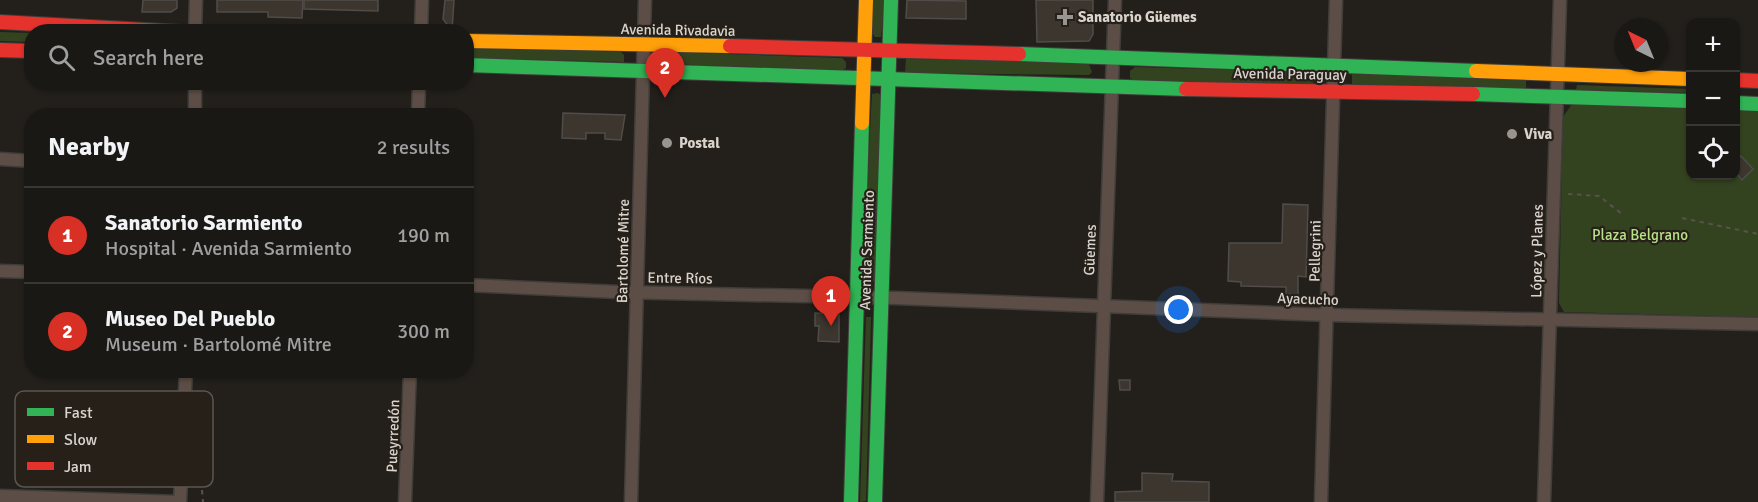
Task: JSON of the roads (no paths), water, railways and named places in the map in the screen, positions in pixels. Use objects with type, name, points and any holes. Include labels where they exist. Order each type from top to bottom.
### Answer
[{"type":"main road","name":"Avenida Sarmiento","points":[[851,502],[866,0]]},
{"type":"main road","name":"Avenida Sarmiento","points":[[875,502],[891,0]]},
{"type":"main road","points":[[0,22],[36,24]]},
{"type":"main road","name":"Avenida Rivadavia","points":[[474,41],[890,50]]},
{"type":"main road","points":[[0,50],[24,51]]},
{"type":"main road","name":"Avenida Paraguay","points":[[890,50],[1686,78]]},
{"type":"main road","points":[[474,65],[889,79]]},
{"type":"main road","name":"Avenida Paraguay","points":[[889,79],[1111,87],[1686,101]]},
{"type":"main road","points":[[1740,80],[1758,81]]},
{"type":"main road","points":[[1740,103],[1758,104]]},
{"type":"street","points":[[195,24],[196,0]]},
{"type":"street","points":[[421,24],[422,0]]},
{"type":"street","name":"Bartolomé Mitre","points":[[631,502],[645,0]]},
{"type":"street","name":"Güemes","points":[[1097,502],[1102,306],[1115,0]]},
{"type":"street","name":"Pellegrini","points":[[1321,502],[1336,0]]},
{"type":"street","name":"López y Planes","points":[[1544,502],[1560,0]]},
{"type":"street","points":[[195,90],[195,108]]},
{"type":"street","points":[[418,108],[419,90]]},
{"type":"street","points":[[0,159],[24,160]]},
{"type":"street","points":[[0,271],[24,272]]},
{"type":"street","name":"Entre Ríos","points":[[474,285],[858,297]]},
{"type":"street","name":"Ayacucho","points":[[858,297],[1328,315],[1758,324]]},
{"type":"street","name":"Pueyrredón","points":[[405,502],[410,378]]},
{"type":"street","points":[[0,496],[180,502],[181,487]]},
{"type":"place","name":"Sanatorio Güemes","points":[[1065,17]]},
{"type":"place","name":"Museo Del Pueblo","points":[[665,98]]},
{"type":"place","name":"Viva","points":[[1512,134]]},
{"type":"place","name":"Postal","points":[[667,143]]},
{"type":"place","name":"Sanatorio Sarmiento","points":[[831,326]]},
{"type":"park label","name":"Plaza Belgrano","points":[[1640,235]]}]
